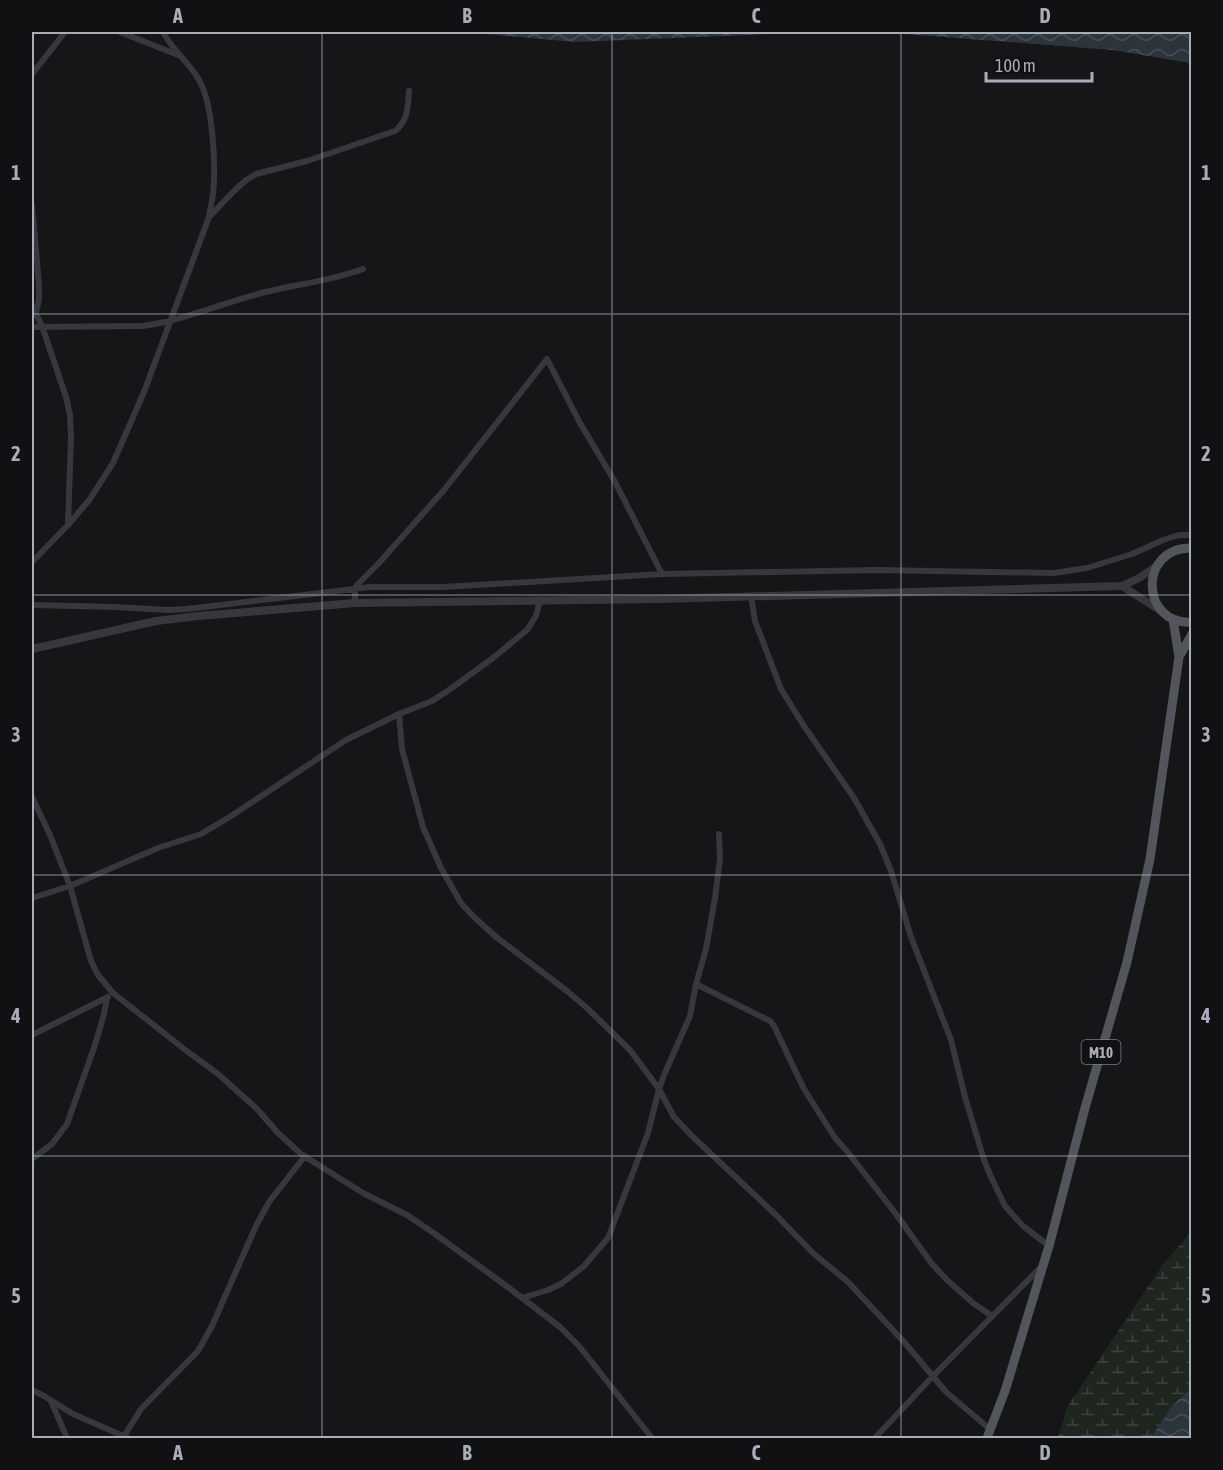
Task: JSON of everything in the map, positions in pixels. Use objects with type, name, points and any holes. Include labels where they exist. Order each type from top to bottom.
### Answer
[{"type":"main road","points":[[1191,548],[1173,551],[1164,557],[1152,577],[1155,602],[1163,612],[1173,619],[1185,623],[1191,622]]},
{"type":"main road","name":"M10","points":[[989,1434],[1005,1391],[1043,1265],[1127,962],[1144,888],[1179,657],[1173,619]]},
{"type":"main road","name":"M10","points":[[1179,657],[1191,634]]},
{"type":"street","points":[[32,74],[65,32]]},
{"type":"street","points":[[120,32],[180,56]]},
{"type":"street","points":[[32,562],[90,499],[113,463],[144,392],[209,217],[213,194],[214,156],[203,86],[163,32]]},
{"type":"street","points":[[209,217],[240,186],[256,174],[307,161],[399,129],[408,112],[409,91]]},
{"type":"street","points":[[32,205],[39,285],[36,313]]},
{"type":"street","points":[[32,327],[142,326],[171,321],[260,293],[351,274],[363,269]]},
{"type":"street","points":[[32,306],[42,326],[66,396],[70,415],[68,525]]},
{"type":"street","points":[[355,603],[355,588],[444,490],[547,359],[580,423],[614,480],[662,574]]},
{"type":"street","points":[[32,605],[168,610],[355,588],[443,587],[662,574],[876,570],[1054,573],[1087,568],[1132,554],[1163,540],[1179,535],[1191,535]]},
{"type":"street","points":[[32,650],[156,621],[355,603],[661,599],[1122,586],[1157,566]]},
{"type":"street","points":[[1122,586],[1163,612]]},
{"type":"street","points":[[751,596],[755,621],[782,689],[804,726],[854,798],[880,844],[891,871],[911,937],[951,1040],[974,1129],[991,1177],[1005,1206],[1023,1226],[1048,1246]]},
{"type":"street","points":[[32,898],[70,886],[158,848],[201,834],[346,740],[432,700],[449,690],[527,630],[536,616],[540,600]]},
{"type":"street","points":[[399,714],[402,749],[423,827],[441,868],[461,903],[495,936],[567,991],[630,1050],[659,1089],[674,1117],[814,1254],[848,1282],[905,1343],[946,1392],[989,1434]]},
{"type":"street","points":[[32,797],[70,886],[91,961],[98,975],[113,993],[217,1073],[305,1156],[363,1193],[416,1221],[560,1327],[579,1346],[652,1438]]},
{"type":"street","points":[[522,1298],[561,1284],[584,1266],[608,1238],[648,1133],[659,1089],[690,1016],[716,898],[720,859],[719,834]]},
{"type":"street","points":[[696,984],[770,1021],[804,1089],[835,1138],[896,1214],[932,1264],[964,1296],[992,1316]]},
{"type":"street","points":[[32,1035],[113,993]]},
{"type":"street","points":[[32,1159],[52,1144],[67,1124],[95,1045],[106,998]]},
{"type":"street","points":[[32,1390],[73,1414],[126,1437],[141,1409],[198,1351],[212,1326],[269,1202],[305,1156]]},
{"type":"street","points":[[875,1438],[1043,1265]]},
{"type":"street","points":[[50,1400],[67,1438]]},
{"type":"green space","points":[[1191,1232],[1191,1388],[1172,1406],[1151,1438],[1058,1438],[1067,1407],[1162,1266]]},
{"type":"water","points":[[464,32],[815,32],[575,42]]},
{"type":"water","points":[[879,32],[1191,32],[1191,63],[1112,50]]},
{"type":"water","points":[[1191,1388],[1191,1438],[1151,1438],[1172,1406]]}]
